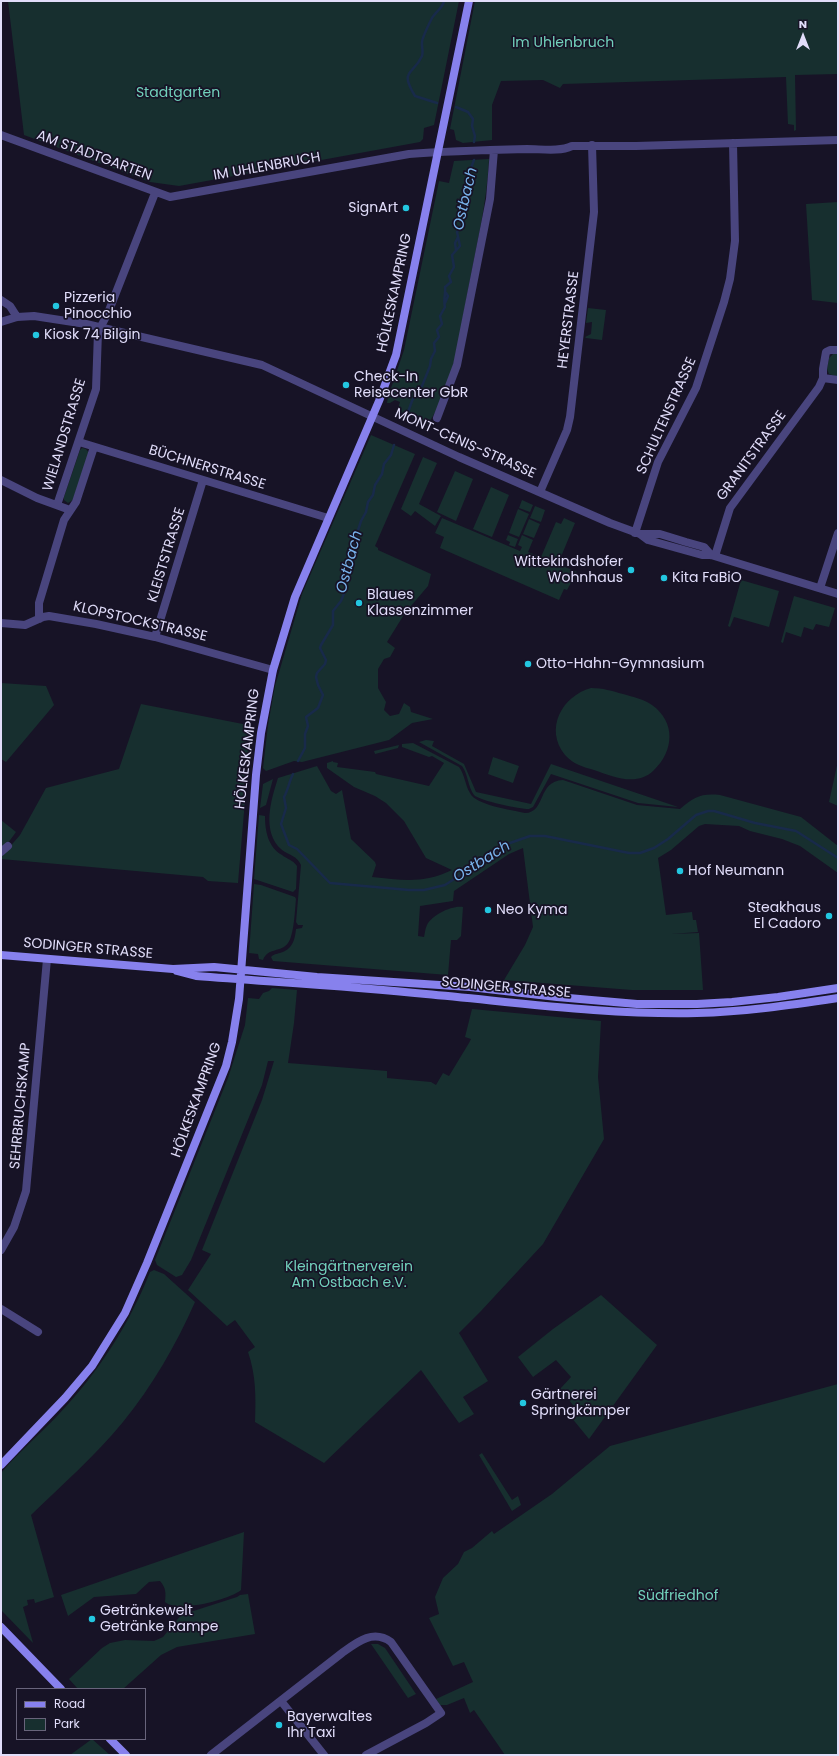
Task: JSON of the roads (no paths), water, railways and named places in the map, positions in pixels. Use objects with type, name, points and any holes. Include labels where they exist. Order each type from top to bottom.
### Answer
[{"type":"main road","name":"HÖLKESKAMPRING","points":[[1,1465],[65,1398],[92,1366],[125,1313],[147,1263],[226,1066],[232,1042],[241,980],[247,876],[261,733],[273,670],[295,597],[390,373],[397,350],[469,1]]},
{"type":"main road","name":"SODINGER STRASSE","points":[[1,955],[173,969],[214,966],[317,977],[470,987],[637,1004],[697,1004],[732,1002],[838,988]]},
{"type":"main road","name":"SODINGER STRASSE","points":[[173,969],[196,976],[425,994],[599,1010],[652,1013],[742,1011],[782,1007],[838,998]]},
{"type":"main road","points":[[1,1627],[60,1688]]},
{"type":"main road","points":[[111,1740],[126,1755]]},
{"type":"street","name":"AM STADTGARTEN","points":[[1,136],[155,193],[108,313],[100,326]]},
{"type":"street","name":"IM UHLENBRUCH","points":[[155,193],[170,197],[409,154],[494,150],[564,150],[572,146],[636,146],[838,140]]},
{"type":"street","name":"SCHULTENSTRASSE","points":[[638,533],[658,462],[696,388],[730,279],[735,241],[733,143]]},
{"type":"street","name":"HEYERSTRASSE","points":[[540,492],[567,430],[570,417],[594,212],[592,146]]},
{"type":"street","points":[[437,418],[457,365],[490,199],[494,150]]},
{"type":"street","points":[[1,300],[10,306],[17,317]]},
{"type":"street","name":"MONT-CENIS-STRASSE","points":[[1,322],[17,317],[34,316],[100,326],[262,365],[459,457],[638,533],[648,540],[702,555],[713,555],[838,594]]},
{"type":"street","name":"WIELANDSTRASSE","points":[[57,505],[96,389],[98,375],[97,338],[100,326]]},
{"type":"street","name":"GRANITSTRASSE","points":[[713,555],[730,508],[819,387],[823,378],[826,352],[830,350],[838,350]]},
{"type":"street","points":[[823,378],[838,380]]},
{"type":"street","name":"BÜCHNERSTRASSE","points":[[79,442],[328,518]]},
{"type":"street","points":[[39,619],[39,603],[64,520],[76,502],[94,447]]},
{"type":"street","points":[[1,480],[25,493],[70,510]]},
{"type":"street","name":"KLEISTSTRASSE","points":[[155,637],[203,480]]},
{"type":"street","points":[[820,588],[838,533]]},
{"type":"street","name":"KLOPSTOCKSTRASSE","points":[[1,623],[25,625],[49,616],[96,624],[155,637],[273,670]]},
{"type":"street","points":[[1,852],[8,846]]},
{"type":"street","name":"SEHRBRUCHSKAMP","points":[[1,1250],[14,1227],[26,1191],[47,959]]},
{"type":"street","points":[[1,1309],[38,1332]]},
{"type":"street","points":[[211,1755],[362,1639],[374,1636],[388,1640],[394,1646],[440,1713],[426,1723],[366,1755]]},
{"type":"street","points":[[281,1701],[324,1755]]},
{"type":"waterway","name":"Ostbach","points":[[437,103],[415,96],[410,87],[408,77],[409,73],[422,56],[422,40],[432,18],[442,6],[444,1]]},
{"type":"waterway","name":"Ostbach","points":[[456,107],[468,112],[473,119],[472,126],[475,136],[474,142]]},
{"type":"waterway","name":"Ostbach","points":[[407,415],[412,401],[422,386],[435,351],[434,343],[439,337],[437,330],[442,324],[440,316],[445,307],[445,287],[451,282],[449,276],[454,267],[452,255],[460,246],[457,232],[462,224],[460,217],[465,206],[465,198],[471,184],[469,173],[474,160]]},
{"type":"waterway","name":"Ostbach","points":[[456,250],[455,243],[458,237]]},
{"type":"waterway","name":"Ostbach","points":[[445,303],[448,296],[446,293]]},
{"type":"waterway","name":"Ostbach","points":[[298,761],[305,748],[305,734],[308,726],[306,717],[318,708],[323,695],[316,677],[326,660],[320,648],[333,625],[333,611],[341,601],[345,591],[345,577],[361,521],[366,512],[368,502],[373,495],[375,485],[382,474],[384,464],[391,455],[394,445]]},
{"type":"waterway","name":"Ostbach","points":[[293,774],[284,797],[286,808],[281,824],[289,845],[297,849],[330,883],[424,890],[445,885],[510,843],[530,836],[545,836],[629,853],[640,853],[654,848],[668,839],[696,815],[708,811],[714,811],[755,823],[796,831],[838,858]]},
{"type":"place","name":"SignArt","points":[[406,208]]},
{"type":"place","name":"Pizzeria Pinocchio","points":[[56,306]]},
{"type":"place","name":"Kiosk 74 Bilgin","points":[[36,335]]},
{"type":"place","name":"Check-In Reisecenter GbR","points":[[346,385]]},
{"type":"place","name":"Wittekindshofer Wohnhaus","points":[[631,570]]},
{"type":"place","name":"Kita FaBiO","points":[[664,578]]},
{"type":"place","name":"Blaues Klassenzimmer","points":[[359,603]]},
{"type":"place","name":"Otto-Hahn-Gymnasium","points":[[528,664]]},
{"type":"place","name":"Hof Neumann","points":[[680,871]]},
{"type":"place","name":"Neo Kyma","points":[[488,910]]},
{"type":"place","name":"Steakhaus El Cadoro","points":[[829,916]]},
{"type":"place","name":"Gärtnerei Springkämper","points":[[523,1403]]},
{"type":"place","name":"Getränkewelt Getränke Rampe","points":[[92,1619]]},
{"type":"place","name":"Bayerwaltes Ihr Taxi","points":[[279,1725]]},
{"type":"park label","name":"Im Uhlenbruch","points":[[563,43]]},
{"type":"park label","name":"Stadtgarten","points":[[178,93]]},
{"type":"park label","name":"Kleingärtnerverein Am Ostbach e.V.","points":[[349,1276]]},
{"type":"park label","name":"Südfriedhof","points":[[678,1596]]}]
